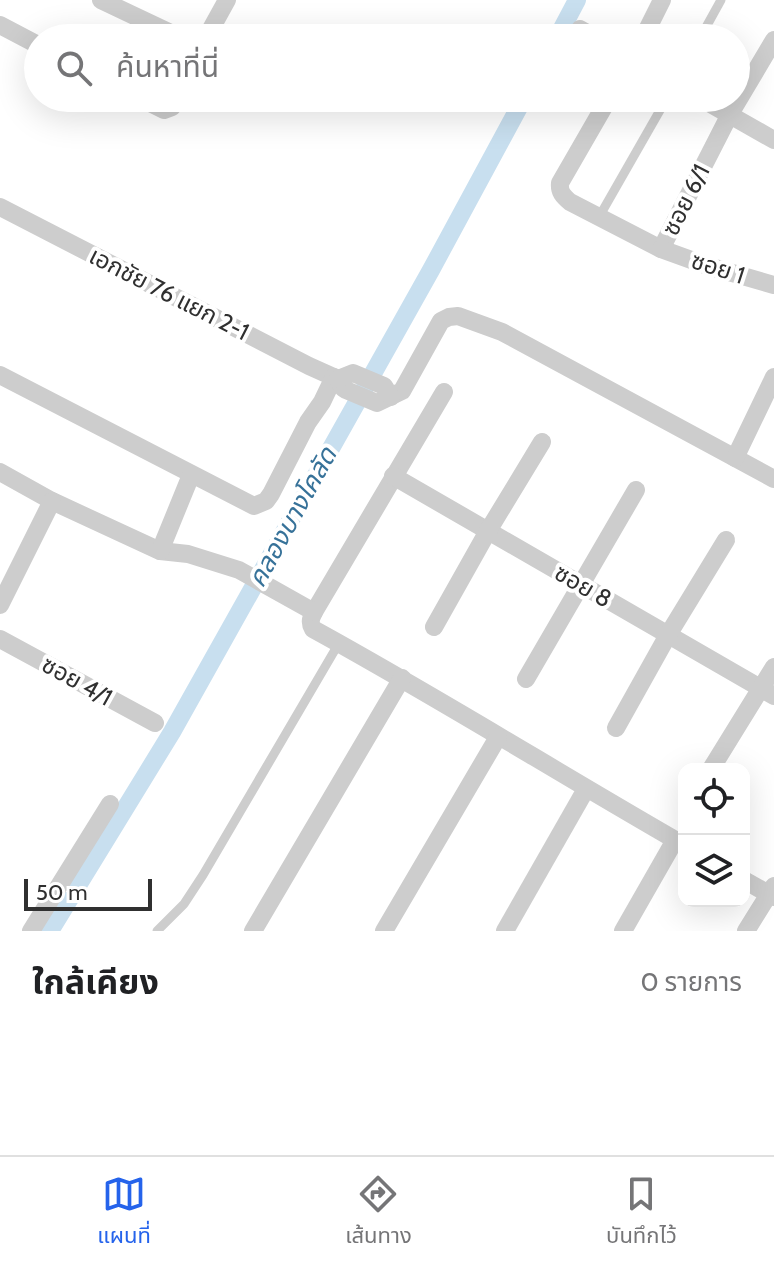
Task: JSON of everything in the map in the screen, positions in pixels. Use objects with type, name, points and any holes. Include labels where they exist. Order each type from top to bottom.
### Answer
[{"type":"street","points":[[101,0],[152,24]]},
{"type":"street","points":[[214,24],[227,0]]},
{"type":"street","points":[[650,24],[662,0]]},
{"type":"street","points":[[0,25],[24,38]]},
{"type":"street","name":"ซอย 6/1","points":[[750,80],[774,40]]},
{"type":"street","name":"ซอย 6/1","points":[[601,112],[559,189],[570,202],[661,249],[730,114]]},
{"type":"street","points":[[726,112],[774,140]]},
{"type":"street","name":"เอกชัย 76 แยก 2-1","points":[[0,207],[309,366],[384,395],[397,394],[405,386],[441,321],[458,316],[502,332],[735,458]]},
{"type":"street","name":"ซอย 1","points":[[661,249],[708,266],[773,282]]},
{"type":"street","points":[[0,375],[254,506],[266,501],[271,494],[308,422],[343,380]]},
{"type":"street","points":[[774,377],[735,458],[774,479]]},
{"type":"street","points":[[444,392],[310,619],[313,629],[402,678],[678,842]]},
{"type":"street","points":[[434,627],[542,442]]},
{"type":"street","points":[[0,472],[52,501],[160,551],[188,554],[239,570],[314,612]]},
{"type":"street","points":[[160,551],[191,475]]},
{"type":"street","name":"ซอย 8","points":[[393,476],[768,692]]},
{"type":"street","points":[[526,679],[636,490]]},
{"type":"street","points":[[0,605],[52,501]]},
{"type":"street","points":[[616,728],[726,540]]},
{"type":"street","name":"ซอย 4/1","points":[[0,639],[155,723]]},
{"type":"street","points":[[715,763],[768,692],[774,667]]},
{"type":"street","points":[[253,931],[402,678]]},
{"type":"street","points":[[384,931],[498,737]]},
{"type":"street","points":[[505,931],[586,789]]},
{"type":"street","points":[[31,931],[110,804]]},
{"type":"street","points":[[623,931],[678,846]]},
{"type":"street","points":[[746,931],[772,892],[750,883]]},
{"type":"lane","points":[[708,24],[721,0]]},
{"type":"lane","points":[[599,217],[659,112]]},
{"type":"lane","points":[[157,931],[184,904],[203,875],[339,643]]},
{"type":"waterway","name":"คลองบางโคลัด","points":[[564,24],[577,0]]},
{"type":"waterway","name":"คลองบางโคลัด","points":[[50,931],[172,732],[516,112]]}]
